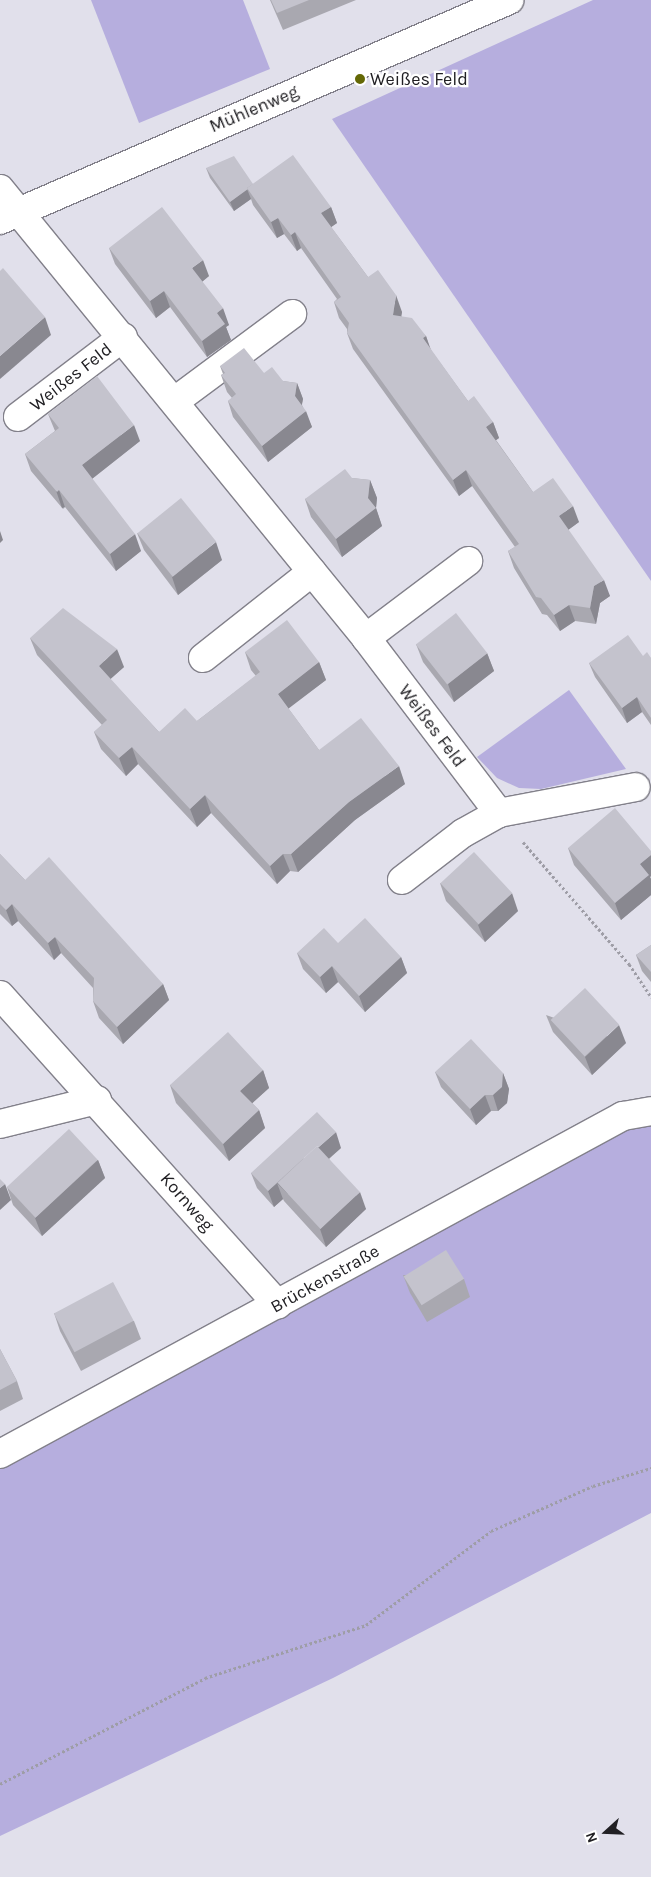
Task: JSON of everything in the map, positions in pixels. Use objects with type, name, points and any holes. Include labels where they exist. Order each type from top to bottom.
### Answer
[{"type":"street","name":"Mühlenweg","points":[[10,215],[509,0]]},
{"type":"street","name":"Weißes Feld","points":[[0,189],[10,215],[123,336],[366,638],[498,813]]},
{"type":"street","points":[[175,401],[292,314]]},
{"type":"street","name":"Weißes Feld","points":[[18,417],[123,336]]},
{"type":"street","points":[[366,638],[468,561]]},
{"type":"street","points":[[203,658],[312,572]]},
{"type":"street","points":[[402,880],[463,833],[498,813],[636,786]]},
{"type":"street","name":"Kornweg","points":[[0,995],[97,1100],[278,1305]]},
{"type":"street","points":[[0,1124],[97,1100]]},
{"type":"street","name":"Brückenstraße","points":[[0,1454],[278,1305],[623,1116],[651,1111]]},
{"type":"path","points":[[498,813],[629,964],[651,997]]},
{"type":"path","points":[[0,1784],[205,1678],[366,1625],[491,1531],[593,1486],[651,1468]]},
{"type":"shaded area","points":[[91,0],[243,0],[270,69],[139,123]]},
{"type":"shaded area","points":[[593,0],[651,0],[651,581],[332,119]]},
{"type":"shaded area","points":[[569,690],[626,769],[541,789],[519,788],[497,778],[477,757]]},
{"type":"shaded area","points":[[651,1119],[651,1513],[333,1678],[0,1836],[0,1466],[623,1124]]},
{"type":"building","points":[[271,0],[309,0],[277,13]]},
{"type":"building","points":[[293,155],[331,207],[321,213],[368,277],[378,270],[396,295],[393,315],[412,318],[426,336],[423,338],[468,401],[474,396],[493,422],[486,427],[533,492],[553,478],[573,506],[559,516],[604,580],[594,586],[590,608],[569,605],[554,615],[541,598],[536,597],[508,551],[519,544],[466,470],[453,480],[347,333],[349,323],[334,302],[341,297],[295,232],[291,235],[278,218],[271,222],[247,188]]},
{"type":"building","points":[[234,156],[253,184],[230,202],[206,168]]},
{"type":"building","points":[[162,207],[203,260],[192,268],[223,308],[217,313],[225,324],[202,341],[164,291],[150,301],[109,248]]},
{"type":"building","points":[[3,268],[45,317],[0,356],[0,271]]},
{"type":"building","points":[[244,348],[264,373],[272,367],[283,381],[297,383],[295,396],[306,411],[262,446],[228,401],[236,394],[221,375],[225,373],[220,366]]},
{"type":"building","points":[[97,376],[134,425],[82,465],[135,534],[110,554],[59,490],[57,492],[25,454],[59,428],[48,414]]},
{"type":"building","points":[[345,469],[352,478],[370,480],[368,498],[376,508],[336,539],[305,499]]},
{"type":"building","points":[[181,498],[216,542],[173,577],[137,533]]},
{"type":"building","points":[[63,608],[117,649],[99,666],[159,732],[185,708],[197,721],[260,672],[245,652],[287,620],[319,662],[278,694],[319,750],[361,718],[399,766],[349,802],[291,854],[283,854],[270,866],[205,795],[190,809],[132,747],[119,758],[94,732],[107,720],[30,638]]},
{"type":"building","points":[[456,613],[487,653],[447,685],[416,644]]},
{"type":"building","points":[[628,635],[643,656],[647,652],[651,658],[651,718],[637,697],[622,708],[589,663]]},
{"type":"building","points":[[615,808],[651,851],[651,855],[640,864],[649,875],[615,903],[568,848]]},
{"type":"building","points":[[474,852],[512,893],[479,924],[440,883]]},
{"type":"building","points":[[0,854],[25,880],[49,857],[163,984],[117,1027],[93,1001],[94,978],[55,937],[48,943],[12,904],[6,910],[0,904]]},
{"type":"building","points":[[365,918],[401,957],[359,996],[332,966],[320,977],[297,953],[324,928],[338,943]]},
{"type":"building","points":[[651,945],[651,972],[636,955]]},
{"type":"building","points":[[585,988],[619,1025],[585,1057],[551,1020]]},
{"type":"building","points":[[228,1032],[263,1070],[240,1091],[259,1110],[223,1144],[170,1085]]},
{"type":"building","points":[[471,1039],[503,1073],[502,1087],[493,1095],[485,1095],[470,1109],[435,1072]]},
{"type":"building","points":[[317,1112],[336,1132],[319,1147],[317,1146],[268,1191],[251,1173]]},
{"type":"building","points":[[69,1129],[98,1160],[35,1218],[7,1187]]},
{"type":"building","points":[[317,1146],[360,1192],[320,1229],[278,1183]]},
{"type":"building","points":[[0,1179],[5,1184],[0,1188]]},
{"type":"building","points":[[446,1250],[464,1279],[422,1305],[404,1276]]},
{"type":"building","points":[[113,1282],[134,1321],[74,1352],[54,1313]]},
{"type":"building","points":[[0,1349],[17,1381],[0,1390]]},
{"type":"place","name":"Weißes Feld","points":[[360,79]]}]
